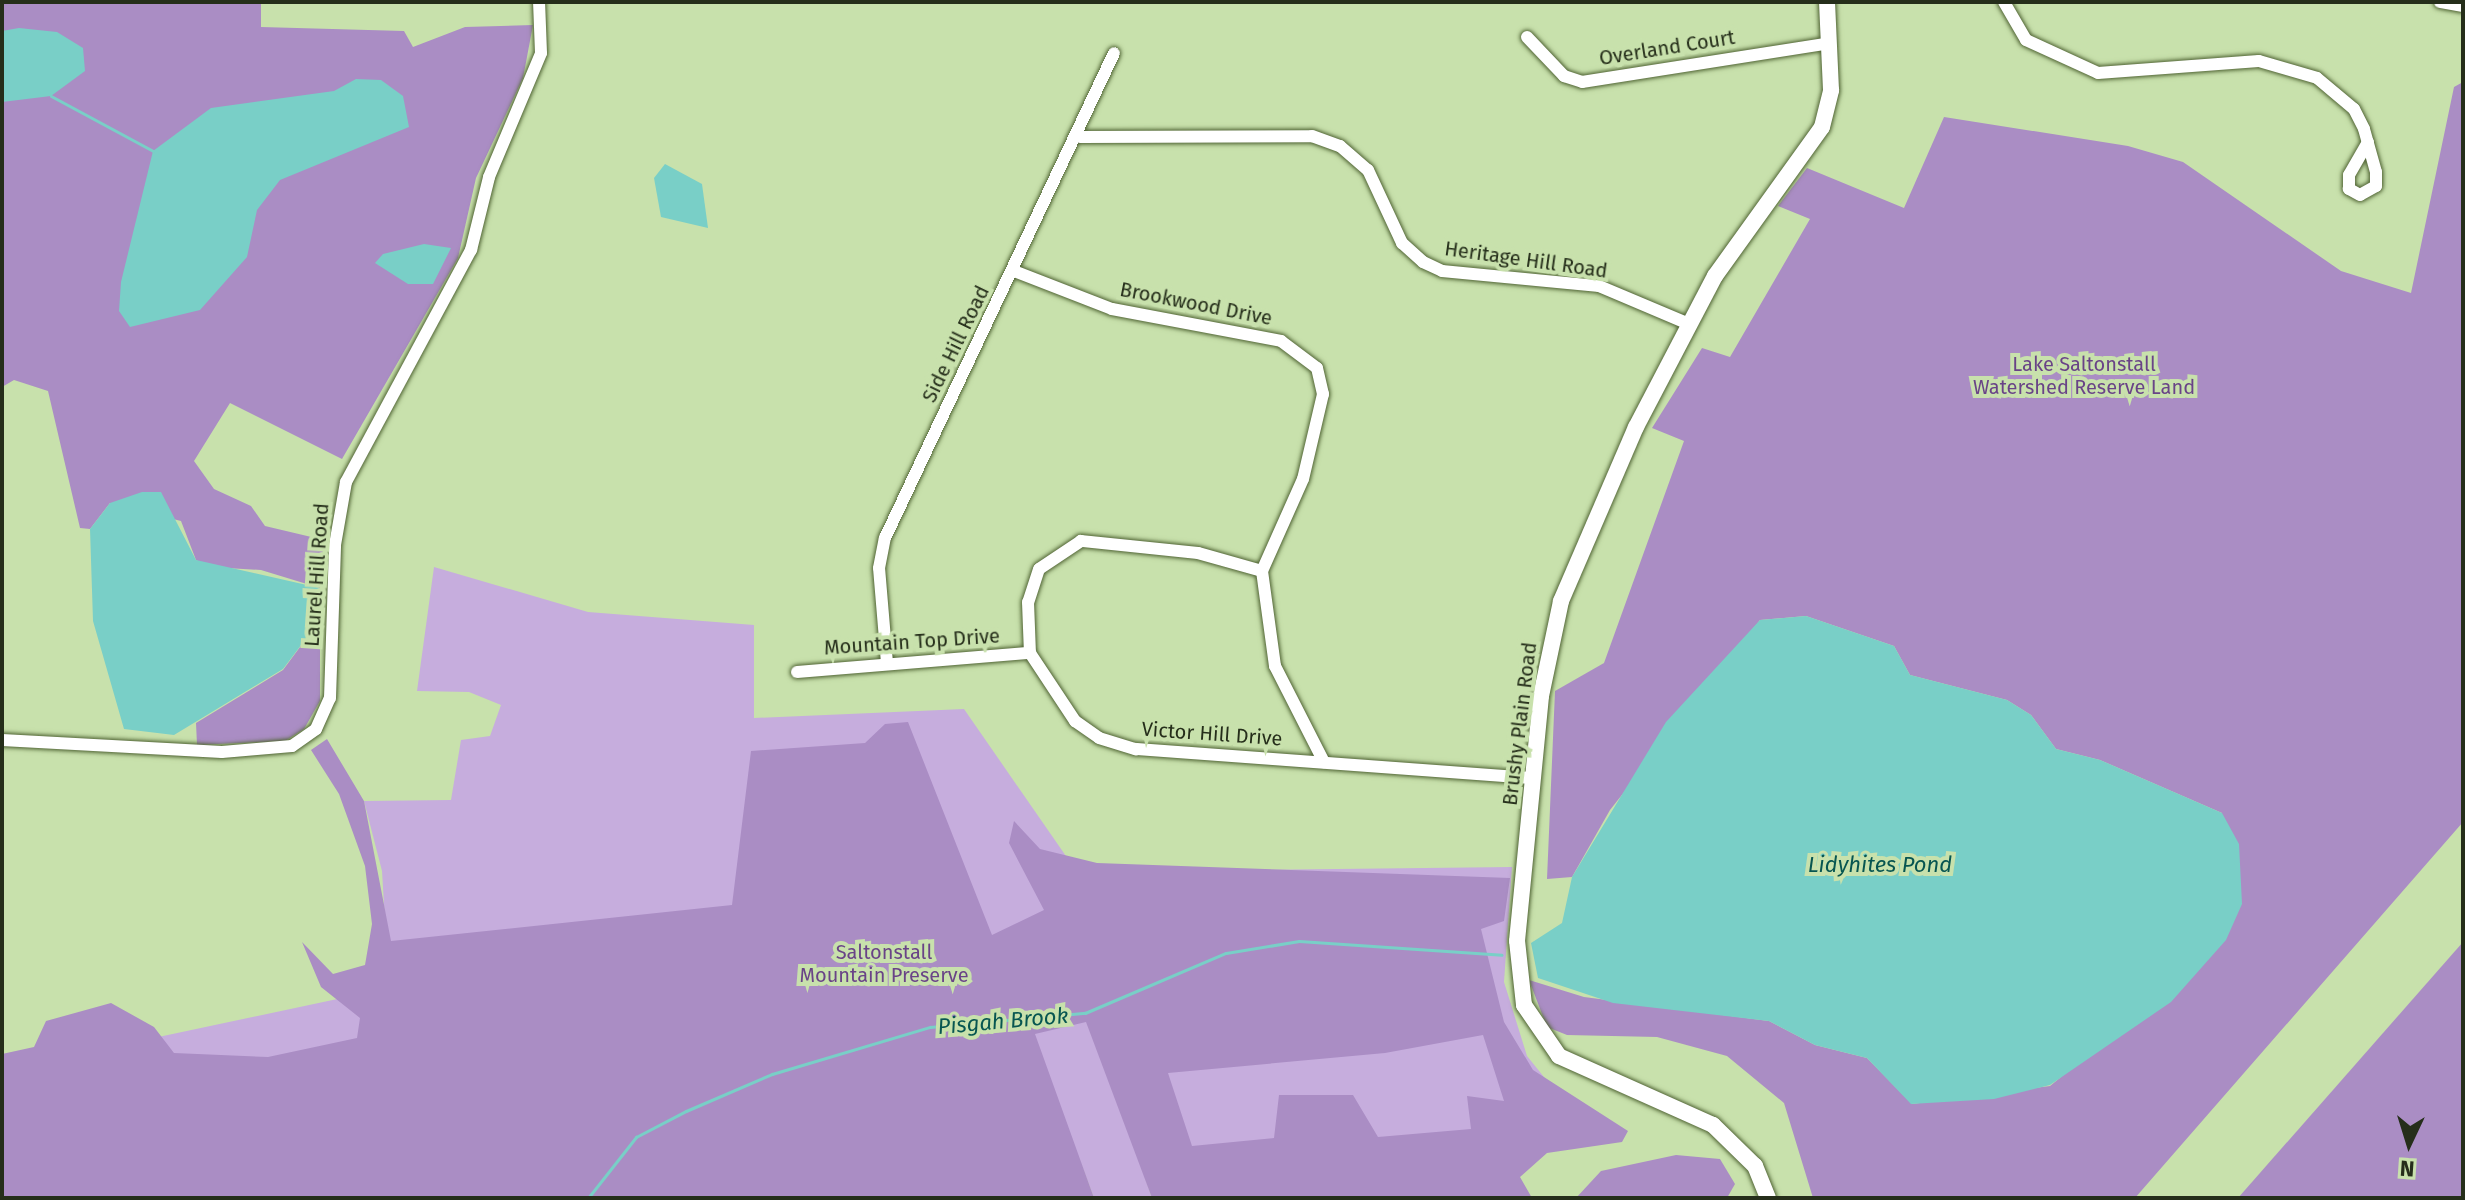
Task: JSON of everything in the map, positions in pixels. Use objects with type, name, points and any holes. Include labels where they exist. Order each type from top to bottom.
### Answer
[{"type":"main road","name":"Brushy Plain Road","points":[[1768,1198],[1755,1166],[1713,1125],[1575,1068],[1533,1026],[1516,960],[1532,778],[1561,601],[1689,324],[1739,237],[1818,135],[1831,90],[1827,2]]},
{"type":"street","name":"Laurel Hill Road","points":[[2,740],[235,752],[292,746],[316,729],[330,698],[336,531],[346,482],[471,250],[489,177],[541,53],[539,2]]},
{"type":"street","points":[[2004,2],[2026,40],[2098,73],[2259,61],[2317,78],[2354,109],[2368,142]]},
{"type":"street","points":[[2440,2],[2463,6]]},
{"type":"street","name":"Overland Court","points":[[1527,37],[1564,76],[1582,82],[1830,43]]},
{"type":"street","name":"Side Hill Road","points":[[887,663],[879,568],[885,538],[1080,137],[1114,53]]},
{"type":"street","name":"Heritage Hill Road","points":[[1080,137],[1312,136],[1340,146],[1368,170],[1402,243],[1423,262],[1442,271],[1599,286],[1689,324]]},
{"type":"street","name":"Brookwood Drive","points":[[1014,271],[1112,309],[1281,341],[1317,368],[1323,394],[1303,479],[1262,571]]},
{"type":"street","name":"Victor Hill Drive","points":[[1262,571],[1198,553],[1081,541],[1039,569],[1028,602],[1030,653],[1056,697],[1099,738],[1136,749],[1324,762]]},
{"type":"street","points":[[1262,571],[1275,666],[1324,762],[1532,778]]},
{"type":"street","name":"Mountain Top Drive","points":[[797,672],[1030,653]]},
{"type":"green space","points":[[2,2],[261,2],[261,27],[404,31],[413,47],[465,27],[533,25],[523,78],[476,178],[458,258],[342,459],[230,403],[194,461],[214,489],[251,506],[265,526],[324,540],[320,588],[261,570],[209,567],[196,560],[181,521],[110,503],[90,529],[80,528],[48,391],[14,380],[2,387]]},
{"type":"green space","name":"Lake Saltonstall Watershed Reserve Land","points":[[2463,82],[2463,822],[2135,1198],[1813,1198],[1784,1103],[1727,1056],[1657,1037],[1567,1035],[1547,1027],[1529,980],[1584,997],[1769,1021],[1815,1045],[1867,1058],[1912,1104],[2050,1086],[2099,1046],[2222,813],[2100,760],[2056,749],[2031,715],[2007,700],[1910,675],[1894,646],[1806,616],[1760,620],[1610,810],[1572,877],[1547,879],[1555,691],[1604,663],[1684,441],[1652,428],[1702,348],[1730,357],[1810,219],[1778,206],[1807,168],[1904,208],[1944,117],[2128,146],[2183,162],[2341,271],[2411,293],[2454,87]]},
{"type":"green space","name":"Saltonstall Mountain Preserve","points":[[434,567],[588,612],[754,625],[754,718],[964,709],[1077,872],[1512,867],[1504,982],[1527,1056],[1599,1145],[1140,1163],[1152,1198],[1094,1198],[1082,1166],[734,1198],[2,1198],[2,1055],[8,1069],[389,988],[382,871],[364,801],[451,800],[461,740],[490,736],[501,705],[469,692],[417,691]]},
{"type":"green space","points":[[320,620],[320,701],[304,729],[285,741],[197,745],[196,723],[283,670]]},
{"type":"green space","name":"Saltonstall Mountain Preserve","points":[[908,722],[992,935],[1044,910],[1009,843],[1014,821],[1040,849],[1097,863],[1510,878],[1504,921],[1481,929],[1504,1022],[1533,1070],[1628,1131],[1622,1142],[1547,1153],[1520,1177],[1532,1198],[1152,1198],[1086,1022],[1035,1034],[1094,1198],[2,1198],[2,1054],[34,1047],[46,1021],[111,1003],[154,1027],[174,1053],[268,1057],[357,1038],[360,1018],[321,987],[302,942],[333,974],[365,965],[372,924],[365,866],[339,794],[311,750],[327,739],[364,801],[391,941],[732,905],[751,751],[865,743],[885,724]],"holes":[[[1483,1035],[1504,1101],[1467,1096],[1471,1129],[1378,1137],[1353,1095],[1279,1095],[1274,1138],[1192,1146],[1168,1073],[1385,1053]]]},
{"type":"green space","points":[[2463,942],[2463,1198],[2238,1198]]},
{"type":"green space","points":[[1676,1155],[1720,1159],[1735,1184],[1727,1198],[1576,1198],[1601,1171]]},
{"type":"water","points":[[19,28],[57,32],[83,48],[85,71],[51,96],[2,102],[2,31]]},
{"type":"water","points":[[356,79],[381,80],[403,96],[409,127],[280,180],[257,210],[247,257],[200,310],[130,327],[119,311],[121,282],[153,151],[211,108],[334,91]]},
{"type":"water","points":[[665,164],[702,184],[708,228],[661,217],[654,178]]},
{"type":"water","points":[[424,244],[451,248],[433,284],[408,284],[375,263],[383,254]]},
{"type":"water","points":[[142,492],[161,492],[196,560],[320,588],[320,620],[283,669],[174,735],[124,729],[93,621],[90,529],[110,503]]},
{"type":"water","name":"Lidyhites Pond","points":[[1806,616],[1894,646],[1910,675],[2007,700],[2031,715],[2056,749],[2100,760],[2222,813],[2239,844],[2242,904],[2226,940],[2171,1002],[2050,1085],[1994,1099],[1911,1104],[1867,1058],[1815,1045],[1769,1021],[1613,1003],[1538,978],[1531,943],[1562,923],[1572,877],[1666,722],[1760,620]]},
{"type":"waterway","points":[[51,96],[153,151]]},
{"type":"waterway","name":"Pisgah Brook","points":[[588,1198],[636,1137],[686,1111],[772,1074],[930,1027],[1085,1013],[1226,953],[1299,941],[1502,955]]}]
